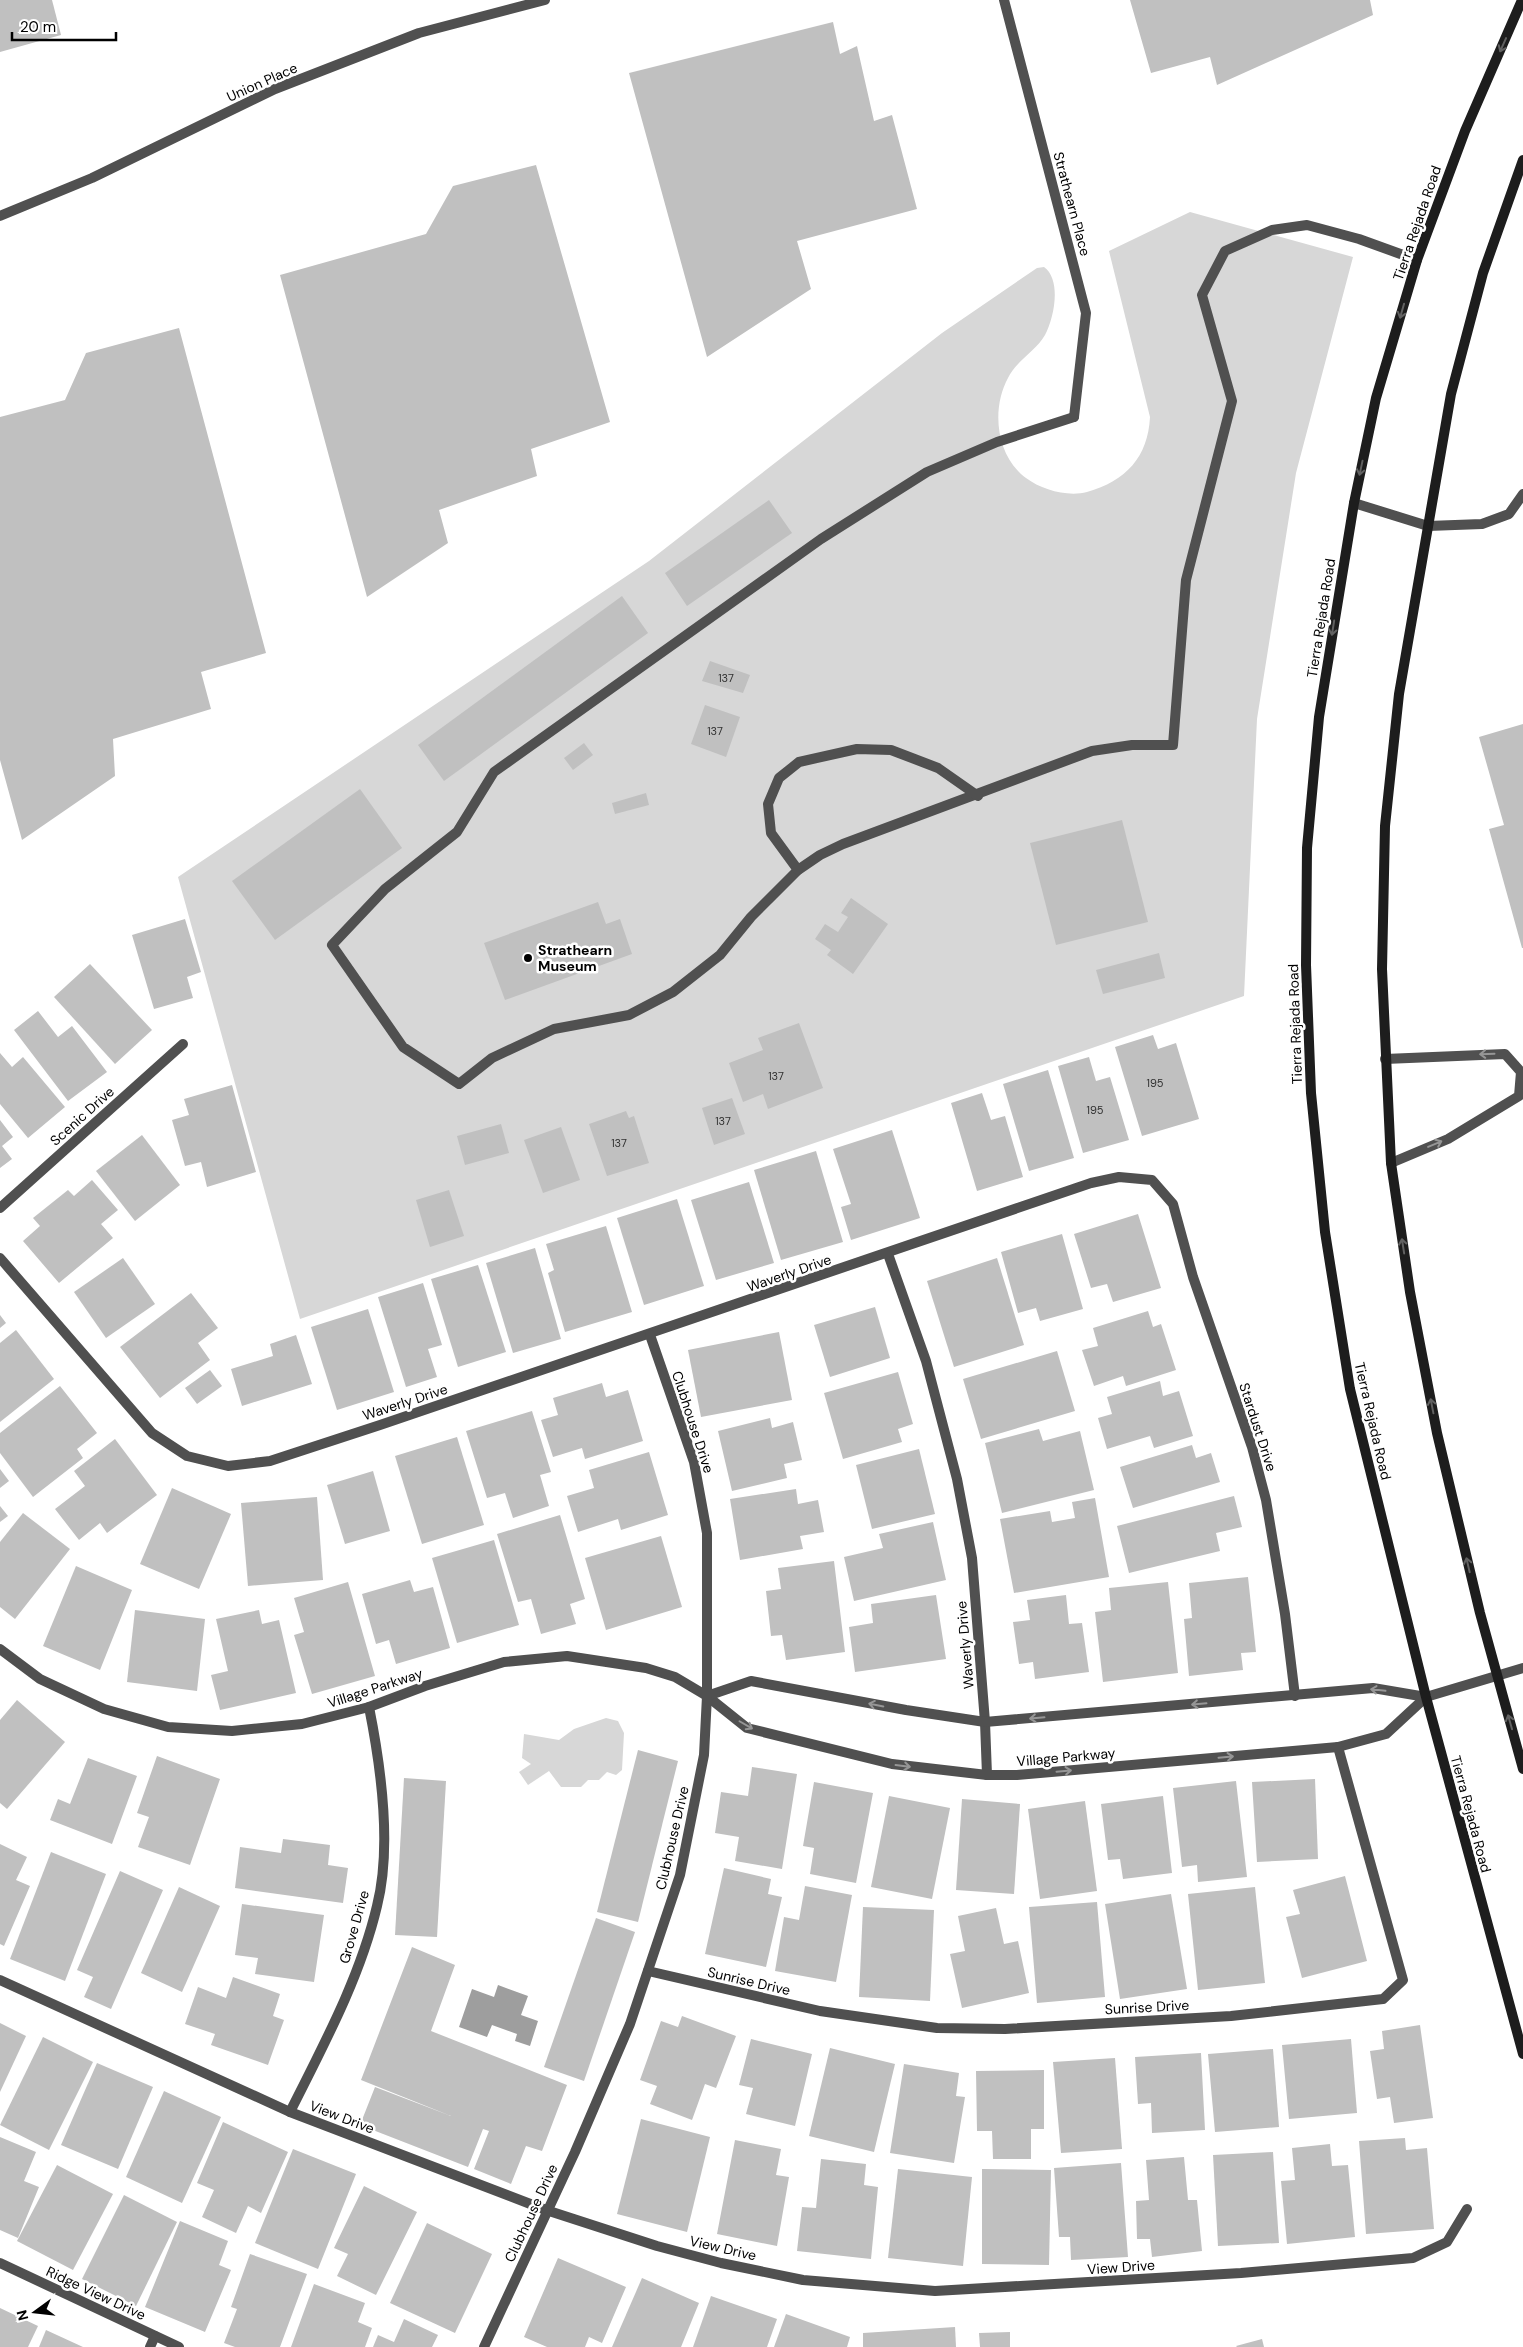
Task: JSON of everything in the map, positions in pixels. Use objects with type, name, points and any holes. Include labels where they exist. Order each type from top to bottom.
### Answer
[{"type":"main road","name":"Tierra Rejada Road","points":[[1522,0],[1465,131],[1417,260],[1376,398],[1354,503],[1319,717],[1307,848],[1306,965],[1311,1093],[1325,1232],[1350,1389],[1426,1697],[1523,2054]]},
{"type":"main road","points":[[1523,160],[1483,273],[1451,394],[1399,694],[1385,826],[1382,969],[1390,1163],[1410,1292],[1437,1433],[1497,1677],[1523,1768]]},
{"type":"street","name":"Union Place","points":[[0,216],[92,178],[275,89],[419,33],[545,0]]},
{"type":"street","name":"Strathearn Place","points":[[798,870],[751,917],[720,955],[674,992],[628,1015],[554,1029],[492,1058],[459,1084],[403,1048],[332,945],[385,889],[457,832],[494,772],[821,539],[927,472],[997,442],[1074,417],[1086,313],[1004,0]]},
{"type":"street","points":[[978,796],[938,768],[891,750],[857,749],[799,762],[778,778],[768,804],[771,833],[798,870],[820,855],[843,844],[978,796],[1092,751],[1132,745],[1173,745],[1186,580],[1232,401],[1202,296],[1225,251],[1272,230],[1307,225],[1359,239],[1417,260]]},
{"type":"street","points":[[1354,503],[1428,526],[1482,524],[1509,514],[1523,494]]},
{"type":"street","name":"Scenic Drive","points":[[0,1208],[183,1044]]},
{"type":"street","points":[[1385,1058],[1504,1054],[1522,1074],[1519,1096],[1448,1139],[1390,1163]]},
{"type":"street","name":"Waverly Drive","points":[[0,1258],[152,1433],[187,1456],[228,1466],[270,1461],[650,1335],[1091,1183],[1119,1177],[1152,1180]]},
{"type":"street","name":"Stardust Drive","points":[[1152,1180],[1173,1204],[1193,1277],[1252,1447],[1268,1509],[1285,1614],[1295,1696]]},
{"type":"street","name":"Waverly Drive","points":[[888,1254],[926,1361],[957,1479],[972,1558],[985,1722],[987,1776]]},
{"type":"street","name":"Clubhouse Drive","points":[[484,2347],[546,2210],[575,2152],[630,2024],[680,1875],[704,1755],[707,1696],[707,1533],[694,1462],[650,1335]]},
{"type":"street","name":"Village Parkway","points":[[0,1649],[48,1683],[104,1709],[168,1727],[232,1731],[302,1724],[369,1707],[425,1686],[504,1662],[567,1656],[646,1668],[675,1677],[707,1696],[747,1728],[892,1764],[987,1776],[1338,1747],[1386,1734],[1426,1697]]},
{"type":"street","name":"Village Parkway","points":[[707,1696],[751,1681],[906,1710],[985,1722],[1373,1688],[1426,1697],[1523,1668]]},
{"type":"street","name":"Grove Drive","points":[[290,2112],[355,1975],[378,1906],[385,1846],[377,1746],[369,1707]]},
{"type":"street","name":"Sunrise Drive","points":[[648,1971],[820,2011],[937,2028],[1005,2029],[1231,2016],[1383,1999],[1403,1980],[1338,1747]]},
{"type":"street","name":"View Drive","points":[[0,1980],[290,2112],[546,2210],[657,2246],[721,2263],[803,2280],[935,2291],[1211,2275],[1413,2258],[1447,2242],[1467,2209]]},
{"type":"street","name":"Ridge View Drive","points":[[0,2263],[180,2347]]},
{"type":"street","points":[[150,2347],[156,2336]]},
{"type":"shaded area","points":[[1190,212],[1353,257],[1296,473],[1257,719],[1244,996],[300,1319],[178,877],[649,561],[942,333],[1037,268],[1044,267],[1050,273],[1055,290],[1055,300],[1045,335],[1012,372],[1003,390],[999,404],[999,431],[1008,457],[1016,469],[1032,482],[1047,489],[1064,493],[1087,492],[1101,487],[1124,474],[1145,444],[1150,417],[1109,251]]},
{"type":"shaded area","points":[[606,1718],[618,1721],[624,1733],[622,1770],[616,1775],[607,1772],[599,1780],[588,1780],[581,1787],[561,1787],[549,1771],[528,1785],[519,1772],[531,1764],[522,1758],[524,1734],[559,1740],[574,1729]]},
{"type":"shaded area","points":[[498,1985],[528,1996],[521,2015],[538,2021],[530,2046],[515,2041],[517,2034],[492,2025],[487,2037],[459,2027],[472,1989],[494,1997]]},
{"type":"building","points":[[0,0],[52,0],[61,35],[0,52]]},
{"type":"building","points":[[1130,0],[1370,0],[1373,15],[1217,85],[1210,57],[1151,73]]},
{"type":"building","points":[[833,22],[840,54],[857,46],[874,121],[892,115],[917,209],[797,241],[811,289],[707,357],[629,73]]},
{"type":"building","points":[[536,165],[610,422],[531,449],[537,476],[439,510],[448,543],[367,597],[280,275],[426,234],[453,186]]},
{"type":"building","points":[[179,328],[266,653],[201,672],[211,709],[113,739],[115,776],[22,840],[0,760],[0,417],[65,400],[86,353]]},
{"type":"building","points":[[769,500],[792,533],[687,606],[665,573]]},
{"type":"building","points":[[622,596],[648,633],[444,781],[418,745]]},
{"type":"building","points":[[710,661],[750,675],[743,693],[702,681]]},
{"type":"building","points":[[705,705],[740,717],[726,757],[691,744]]},
{"type":"building","points":[[1523,724],[1522,948],[1489,829],[1504,825],[1479,737]]},
{"type":"building","points":[[584,743],[593,755],[573,770],[564,758]]},
{"type":"building","points":[[360,789],[402,848],[275,940],[232,881]]},
{"type":"building","points":[[646,793],[649,805],[615,814],[612,803]]},
{"type":"building","points":[[1122,820],[1148,922],[1056,945],[1030,843]]},
{"type":"building","points":[[851,898],[888,924],[853,974],[827,955],[831,950],[815,939],[825,924],[838,932],[848,917],[841,913]]},
{"type":"building","points":[[598,902],[606,924],[620,919],[632,954],[505,1000],[484,943]]},
{"type":"building","points":[[185,919],[201,972],[187,977],[193,998],[154,1009],[132,935]]},
{"type":"building","points":[[1159,953],[1165,978],[1103,994],[1096,970]]},
{"type":"building","points":[[90,964],[152,1030],[115,1064],[54,997]]},
{"type":"building","points":[[38,1011],[58,1037],[72,1026],[107,1072],[68,1101],[14,1030]]},
{"type":"building","points":[[799,1023],[823,1088],[768,1109],[763,1094],[743,1102],[729,1063],[763,1050],[758,1038]]},
{"type":"building","points":[[1153,1035],[1158,1049],[1176,1043],[1199,1119],[1142,1136],[1115,1047]]},
{"type":"building","points":[[0,1053],[12,1067],[23,1057],[65,1107],[28,1138],[0,1104]]},
{"type":"building","points":[[1089,1057],[1096,1081],[1110,1077],[1129,1140],[1083,1153],[1058,1066]]},
{"type":"building","points":[[1048,1070],[1074,1158],[1029,1171],[1003,1084]]},
{"type":"building","points":[[232,1085],[256,1172],[207,1187],[201,1162],[185,1166],[172,1120],[189,1115],[184,1099]]},
{"type":"building","points":[[982,1093],[991,1120],[1005,1116],[1023,1177],[977,1191],[951,1103]]},
{"type":"building","points":[[732,1098],[745,1134],[714,1145],[702,1108]]},
{"type":"building","points":[[626,1111],[629,1118],[634,1116],[649,1163],[607,1176],[589,1124]]},
{"type":"building","points":[[0,1120],[13,1137],[2,1146],[12,1159],[0,1168]]},
{"type":"building","points":[[501,1124],[509,1153],[465,1165],[457,1136]]},
{"type":"building","points":[[561,1127],[580,1180],[543,1193],[524,1140]]},
{"type":"building","points":[[892,1130],[920,1218],[851,1240],[841,1207],[851,1204],[833,1149]]},
{"type":"building","points":[[142,1135],[180,1185],[135,1221],[96,1171]]},
{"type":"building","points":[[816,1151],[843,1242],[781,1260],[754,1170]]},
{"type":"building","points":[[92,1180],[118,1210],[101,1224],[113,1238],[59,1283],[23,1241],[40,1226],[33,1218],[68,1190],[74,1196]]},
{"type":"building","points":[[749,1182],[774,1263],[716,1280],[691,1200]]},
{"type":"building","points":[[449,1190],[464,1236],[430,1247],[416,1200]]},
{"type":"building","points":[[677,1199],[704,1286],[644,1305],[617,1218]]},
{"type":"building","points":[[1138,1214],[1161,1288],[1113,1302],[1107,1284],[1091,1288],[1074,1234]]},
{"type":"building","points":[[606,1226],[632,1312],[565,1332],[548,1273],[554,1270],[546,1244]]},
{"type":"building","points":[[1062,1234],[1083,1309],[1040,1321],[1036,1308],[1018,1313],[1001,1252]]},
{"type":"building","points":[[535,1248],[561,1339],[513,1353],[486,1263]]},
{"type":"building","points":[[123,1258],[155,1304],[106,1338],[74,1292]]},
{"type":"building","points":[[997,1258],[1024,1345],[954,1367],[927,1281]]},
{"type":"building","points":[[478,1265],[506,1352],[458,1367],[431,1279]]},
{"type":"building","points":[[423,1283],[442,1345],[428,1349],[437,1377],[406,1387],[378,1297]]},
{"type":"building","points":[[191,1293],[218,1328],[198,1343],[210,1360],[160,1398],[120,1347]]},
{"type":"building","points":[[875,1307],[890,1358],[830,1377],[814,1325]]},
{"type":"building","points":[[368,1309],[394,1392],[337,1410],[311,1327]]},
{"type":"building","points":[[1148,1311],[1153,1327],[1161,1324],[1176,1370],[1126,1386],[1123,1376],[1094,1386],[1082,1350],[1098,1346],[1093,1328]]},
{"type":"building","points":[[0,1315],[6,1323],[0,1328]]},
{"type":"building","points":[[16,1330],[54,1379],[0,1422],[0,1343]]},
{"type":"building","points":[[779,1332],[792,1400],[701,1417],[688,1350]]},
{"type":"building","points":[[296,1335],[312,1384],[242,1406],[231,1369],[273,1356],[270,1344]]},
{"type":"building","points":[[1057,1351],[1075,1411],[981,1439],[963,1379]]},
{"type":"building","points":[[210,1370],[222,1386],[197,1404],[185,1388]]},
{"type":"building","points":[[898,1372],[913,1424],[898,1429],[902,1442],[843,1459],[824,1393]]},
{"type":"building","points":[[1160,1381],[1163,1396],[1179,1391],[1193,1436],[1154,1448],[1150,1436],[1107,1449],[1098,1418],[1112,1414],[1107,1397]]},
{"type":"building","points":[[602,1383],[606,1397],[628,1390],[643,1441],[585,1459],[582,1448],[553,1457],[541,1420],[558,1415],[553,1398]]},
{"type":"building","points":[[60,1386],[97,1433],[77,1449],[83,1458],[33,1497],[0,1453],[0,1433]]},
{"type":"building","points":[[532,1411],[551,1472],[540,1475],[549,1506],[513,1518],[505,1493],[487,1498],[466,1431]]},
{"type":"building","points":[[770,1418],[772,1428],[793,1422],[802,1460],[784,1464],[787,1478],[732,1491],[718,1431]]},
{"type":"building","points":[[1039,1429],[1043,1441],[1080,1431],[1094,1490],[1002,1513],[985,1443]]},
{"type":"building","points":[[457,1437],[484,1525],[422,1544],[395,1456]]},
{"type":"building","points":[[115,1439],[157,1495],[107,1533],[100,1523],[79,1540],[55,1509],[85,1486],[74,1471]]},
{"type":"building","points":[[1192,1445],[1196,1458],[1211,1453],[1220,1482],[1133,1508],[1120,1467]]},
{"type":"building","points":[[919,1449],[935,1514],[872,1529],[856,1465]]},
{"type":"building","points":[[649,1452],[668,1515],[621,1530],[618,1519],[578,1532],[567,1496],[594,1488],[589,1470]]},
{"type":"building","points":[[0,1469],[9,1481],[0,1488]]},
{"type":"building","points":[[373,1471],[390,1531],[345,1544],[327,1485]]},
{"type":"building","points":[[172,1488],[231,1514],[199,1589],[140,1564]]},
{"type":"building","points":[[796,1489],[798,1504],[818,1500],[824,1532],[800,1536],[803,1549],[740,1560],[730,1499]]},
{"type":"building","points":[[1234,1496],[1242,1527],[1216,1533],[1220,1551],[1129,1573],[1117,1526]]},
{"type":"building","points":[[317,1497],[323,1580],[248,1586],[241,1503]]},
{"type":"building","points":[[1095,1498],[1109,1577],[1014,1593],[1000,1519],[1050,1511],[1052,1522],[1075,1518],[1072,1502]]},
{"type":"building","points":[[0,1506],[8,1516],[0,1522]]},
{"type":"building","points":[[23,1513],[70,1549],[15,1619],[0,1607],[0,1542]]},
{"type":"building","points":[[560,1515],[585,1599],[570,1604],[576,1624],[541,1634],[531,1599],[518,1602],[497,1534]]},
{"type":"building","points":[[933,1522],[946,1580],[854,1601],[844,1557],[883,1548],[879,1534]]},
{"type":"building","points":[[661,1536],[682,1607],[606,1630],[585,1558]]},
{"type":"building","points":[[494,1540],[519,1625],[457,1643],[432,1558]]},
{"type":"building","points":[[834,1561],[845,1652],[786,1660],[782,1635],[771,1636],[766,1591],[781,1589],[778,1568]]},
{"type":"building","points":[[76,1566],[132,1590],[100,1670],[43,1646]]},
{"type":"building","points":[[1248,1577],[1256,1652],[1241,1653],[1243,1670],[1189,1676],[1184,1619],[1192,1618],[1189,1583]]},
{"type":"building","points":[[410,1580],[414,1592],[433,1587],[450,1648],[396,1664],[389,1640],[376,1644],[362,1594]]},
{"type":"building","points":[[348,1582],[375,1676],[312,1694],[294,1635],[304,1632],[294,1598]]},
{"type":"building","points":[[1168,1582],[1178,1673],[1103,1682],[1095,1612],[1111,1610],[1109,1588]]},
{"type":"building","points":[[936,1595],[946,1659],[855,1672],[849,1627],[873,1623],[871,1604]]},
{"type":"building","points":[[1066,1595],[1069,1624],[1082,1623],[1089,1672],[1035,1679],[1033,1662],[1019,1664],[1013,1622],[1030,1620],[1027,1600]]},
{"type":"building","points":[[135,1610],[205,1619],[197,1691],[127,1682]]},
{"type":"building","points":[[259,1610],[262,1624],[279,1620],[296,1693],[220,1710],[211,1675],[228,1671],[216,1619]]},
{"type":"building","points":[[17,1700],[65,1742],[7,1809],[0,1803],[0,1720]]},
{"type":"building","points":[[638,1750],[678,1761],[638,1922],[597,1912]]},
{"type":"building","points":[[157,1756],[220,1779],[190,1865],[138,1847],[149,1817],[137,1813]]},
{"type":"building","points":[[88,1758],[137,1776],[112,1844],[50,1820],[58,1799],[70,1804]]},
{"type":"building","points":[[752,1767],[797,1774],[782,1869],[735,1861],[739,1837],[715,1833],[721,1792],[748,1796]]},
{"type":"building","points":[[404,1778],[446,1781],[437,1937],[395,1935]]},
{"type":"building","points":[[1315,1779],[1318,1859],[1257,1862],[1252,1782]]},
{"type":"building","points":[[1236,1781],[1247,1877],[1198,1882],[1197,1865],[1182,1867],[1173,1788]]},
{"type":"building","points":[[814,1782],[873,1793],[856,1883],[810,1874],[814,1848],[803,1846]]},
{"type":"building","points":[[889,1796],[950,1808],[932,1899],[871,1887]]},
{"type":"building","points":[[1163,1796],[1172,1873],[1123,1879],[1120,1859],[1108,1860],[1101,1804]]},
{"type":"building","points":[[962,1799],[1020,1804],[1014,1894],[956,1890]]},
{"type":"building","points":[[1085,1801],[1097,1891],[1040,1899],[1028,1809]]},
{"type":"building","points":[[283,1839],[330,1845],[328,1865],[348,1868],[343,1903],[235,1888],[240,1847],[281,1853]]},
{"type":"building","points":[[0,1844],[27,1857],[16,1880],[30,1886],[4,1946],[0,1944]]},
{"type":"building","points":[[51,1852],[106,1874],[65,1981],[10,1959]]},
{"type":"building","points":[[724,1868],[771,1879],[768,1894],[782,1897],[766,1967],[705,1954]]},
{"type":"building","points":[[120,1871],[163,1890],[111,2009],[84,1997],[93,1977],[77,1970]]},
{"type":"building","points":[[1345,1876],[1367,1961],[1302,1978],[1286,1917],[1300,1914],[1293,1890]]},
{"type":"building","points":[[805,1886],[852,1895],[836,1982],[775,1971],[784,1917],[799,1920]]},
{"type":"building","points":[[179,1887],[220,1906],[182,1992],[141,1973]]},
{"type":"building","points":[[1255,1887],[1265,1983],[1198,1990],[1188,1894]]},
{"type":"building","points":[[1171,1894],[1187,1989],[1120,1999],[1105,1904]]},
{"type":"building","points":[[1097,1902],[1105,1997],[1037,2003],[1029,1907]]},
{"type":"building","points":[[242,1904],[324,1915],[314,1982],[255,1974],[258,1958],[235,1955]]},
{"type":"building","points":[[863,1907],[934,1910],[930,2001],[859,1997]]},
{"type":"building","points":[[996,1908],[1004,1944],[1018,1941],[1029,1993],[962,2008],[950,1954],[965,1951],[958,1916]]},
{"type":"building","points":[[596,1918],[635,1932],[584,2081],[544,2067]]},
{"type":"building","points":[[412,1947],[455,1965],[431,2031],[567,2085],[542,2151],[526,2146],[511,2184],[474,2169],[489,2131],[483,2129],[468,2167],[360,2125],[375,2087],[451,2116],[361,2080]]},
{"type":"building","points":[[233,1977],[280,1994],[273,2016],[284,2020],[268,2065],[211,2045],[215,2034],[185,2024],[198,1987],[226,1998]]},
{"type":"building","points":[[682,2016],[736,2036],[716,2088],[705,2084],[692,2120],[650,2104],[657,2086],[640,2080],[661,2021],[678,2027]]},
{"type":"building","points":[[0,2023],[26,2036],[0,2092]]},
{"type":"building","points":[[1420,2025],[1433,2118],[1394,2123],[1390,2097],[1377,2099],[1370,2051],[1384,2049],[1382,2031]]},
{"type":"building","points":[[43,2037],[93,2062],[49,2150],[0,2125]]},
{"type":"building","points":[[751,2039],[812,2054],[795,2126],[746,2114],[753,2088],[739,2085]]},
{"type":"building","points":[[1351,2039],[1357,2113],[1289,2119],[1282,2045]]},
{"type":"building","points":[[830,2048],[895,2064],[874,2152],[809,2136]]},
{"type":"building","points":[[1273,2049],[1279,2127],[1215,2132],[1208,2054]]},
{"type":"building","points":[[1201,2053],[1205,2130],[1152,2133],[1151,2103],[1138,2104],[1135,2057]]},
{"type":"building","points":[[1115,2058],[1122,2149],[1061,2153],[1053,2062]]},
{"type":"building","points":[[97,2063],[153,2087],[118,2169],[61,2145]]},
{"type":"building","points":[[904,2064],[959,2073],[956,2096],[965,2097],[954,2163],[890,2153]]},
{"type":"building","points":[[1044,2070],[1044,2129],[1031,2129],[1031,2159],[993,2159],[992,2131],[977,2131],[976,2071]]},
{"type":"building","points":[[164,2091],[221,2117],[182,2203],[126,2177]]},
{"type":"building","points":[[641,2119],[710,2137],[687,2232],[617,2214]]},
{"type":"building","points":[[223,2122],[288,2152],[261,2213],[248,2206],[236,2233],[202,2217],[214,2190],[197,2183]]},
{"type":"building","points":[[0,2137],[36,2152],[24,2181],[39,2187],[18,2238],[0,2230]]},
{"type":"building","points":[[1405,2138],[1406,2150],[1427,2148],[1434,2229],[1366,2234],[1359,2141]]},
{"type":"building","points":[[735,2140],[781,2149],[776,2175],[789,2177],[777,2246],[717,2234]]},
{"type":"building","points":[[1330,2144],[1332,2166],[1348,2165],[1355,2237],[1287,2244],[1281,2181],[1295,2180],[1292,2148]]},
{"type":"building","points":[[293,2149],[356,2174],[318,2269],[255,2243]]},
{"type":"building","points":[[1273,2152],[1279,2243],[1218,2246],[1213,2155]]},
{"type":"building","points":[[1184,2157],[1188,2200],[1197,2200],[1202,2251],[1152,2257],[1150,2239],[1137,2239],[1136,2201],[1149,2200],[1146,2160]]},
{"type":"building","points":[[821,2159],[866,2164],[864,2185],[878,2187],[871,2259],[797,2251],[802,2207],[816,2208]]},
{"type":"building","points":[[1121,2163],[1128,2257],[1071,2260],[1070,2237],[1059,2237],[1054,2168]]},
{"type":"building","points":[[57,2165],[113,2194],[73,2270],[17,2241]]},
{"type":"building","points":[[898,2169],[972,2177],[963,2266],[888,2258]]},
{"type":"building","points":[[982,2169],[1051,2170],[1049,2265],[982,2264]]},
{"type":"building","points":[[364,2186],[417,2212],[376,2295],[337,2276],[348,2254],[334,2248]]},
{"type":"building","points":[[124,2195],[177,2222],[136,2306],[82,2279]]},
{"type":"building","points":[[180,2221],[228,2241],[219,2265],[231,2270],[205,2332],[145,2307]]},
{"type":"building","points":[[427,2223],[492,2254],[455,2333],[390,2303]]},
{"type":"building","points":[[250,2254],[307,2274],[280,2347],[235,2347],[224,2343],[237,2309],[231,2307]]},
{"type":"building","points":[[558,2258],[626,2287],[602,2343],[589,2337],[585,2347],[547,2347],[524,2337]]},
{"type":"building","points":[[642,2278],[699,2303],[681,2347],[612,2347]]},
{"type":"building","points":[[314,2284],[365,2303],[358,2322],[372,2328],[365,2347],[291,2347]]},
{"type":"building","points":[[711,2296],[777,2319],[767,2347],[693,2347]]},
{"type":"building","points":[[0,2308],[38,2326],[28,2347],[0,2347]]},
{"type":"building","points":[[786,2314],[850,2337],[847,2347],[774,2347]]},
{"type":"building","points":[[404,2319],[438,2335],[432,2347],[373,2347],[378,2335],[394,2342]]},
{"type":"building","points":[[955,2327],[956,2347],[863,2347],[863,2333]]},
{"type":"building","points":[[46,2330],[83,2347],[39,2347]]},
{"type":"building","points":[[1010,2332],[1010,2347],[980,2347],[979,2333]]},
{"type":"building","points":[[1262,2339],[1264,2347],[1236,2346]]},
{"type":"place","name":"Strathearn Museum","points":[[528,958]]}]
